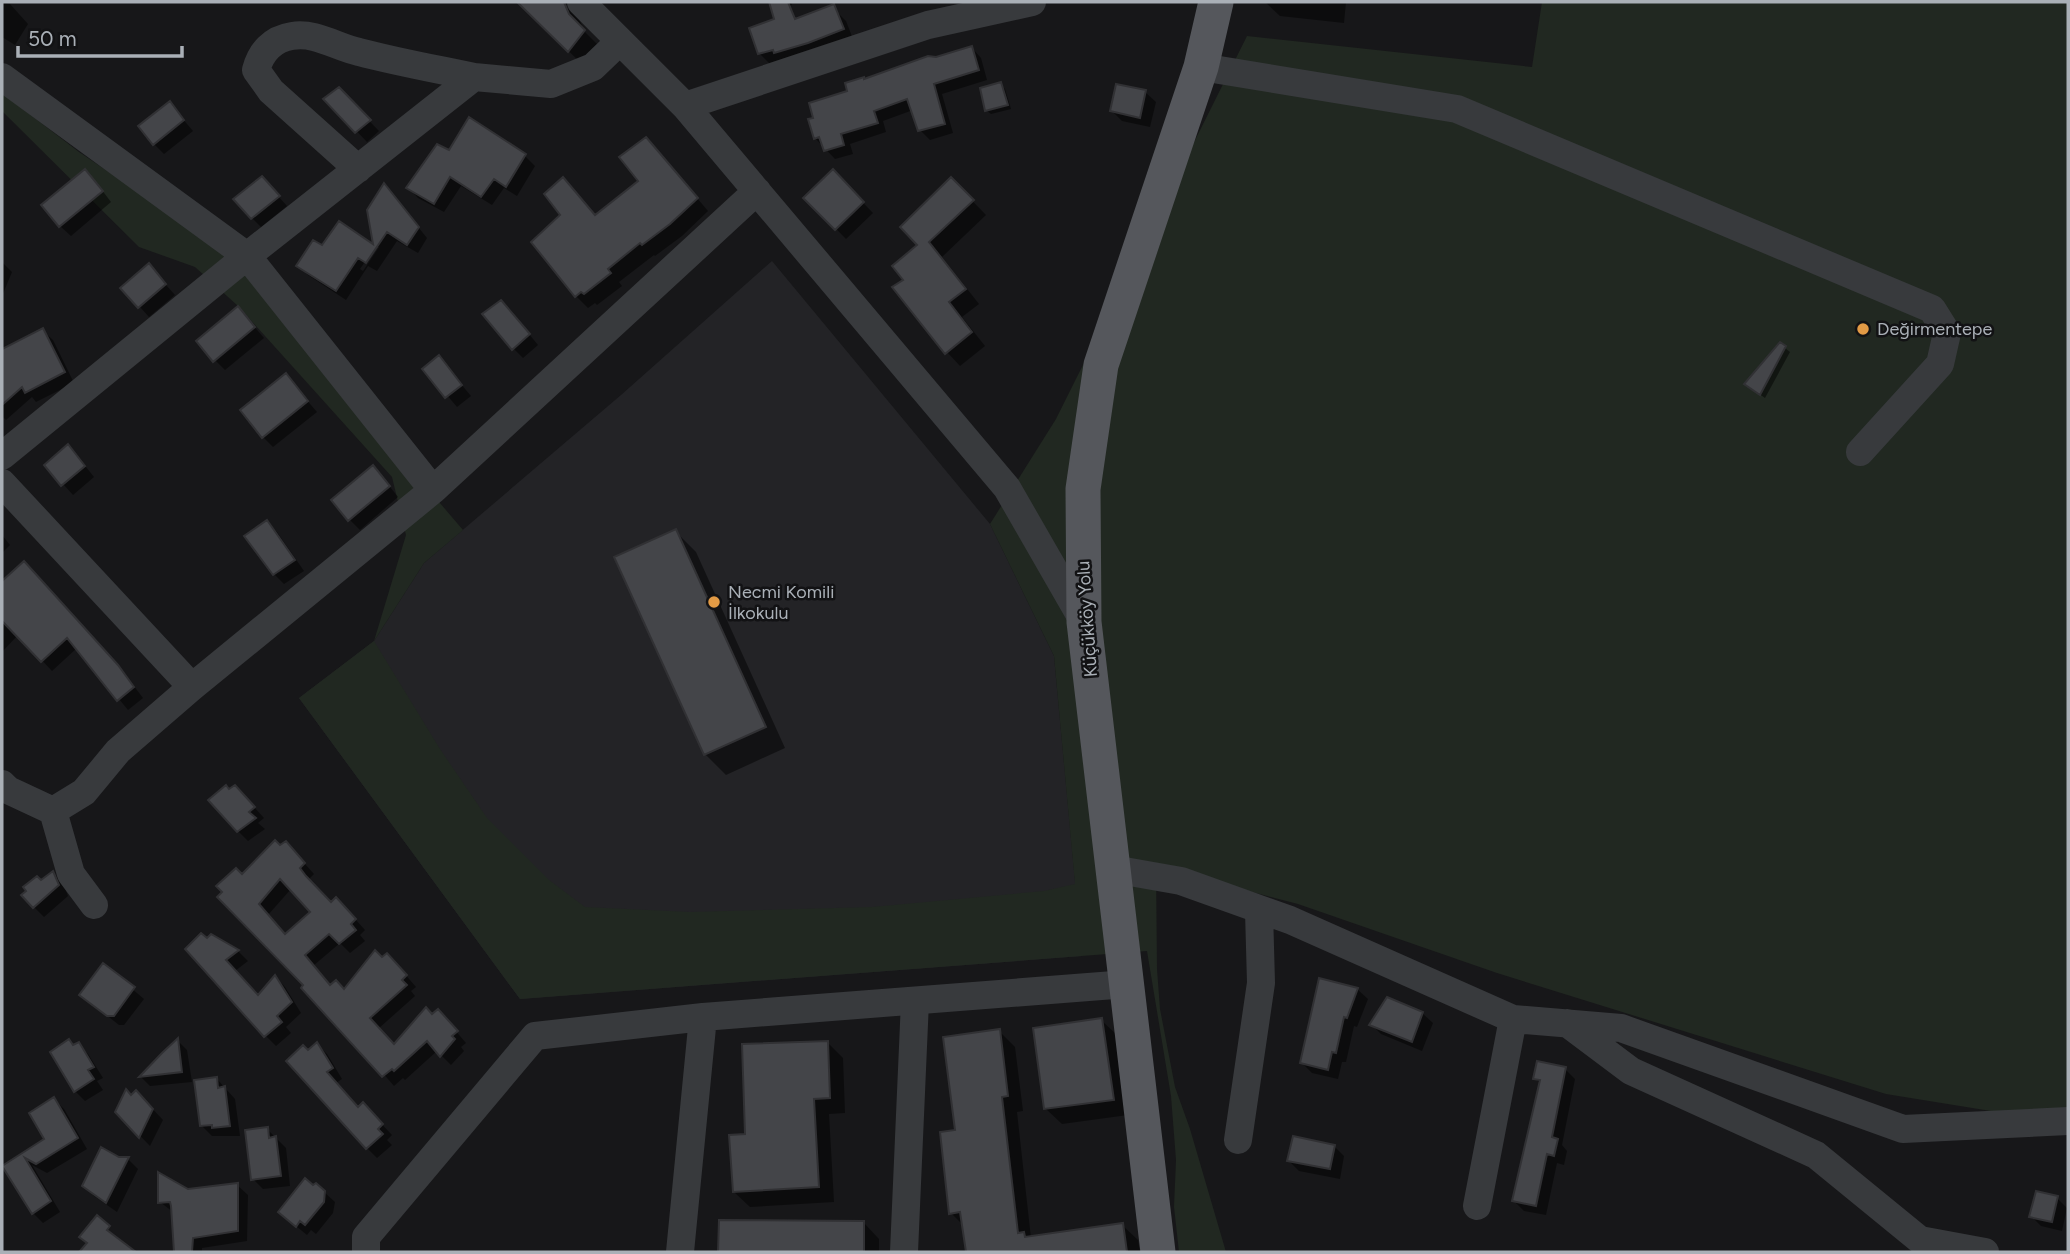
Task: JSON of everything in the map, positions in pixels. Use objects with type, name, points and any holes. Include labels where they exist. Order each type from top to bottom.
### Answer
[{"type":"main road","name":"Küçükköy Yolu","points":[[1158,1252],[1084,622],[1083,489],[1101,365],[1201,67],[1216,2]]},
{"type":"street","points":[[581,2],[685,106],[1007,488],[1084,622]]},
{"type":"street","points":[[685,106],[928,25],[1032,2]]},
{"type":"street","points":[[358,169],[271,91],[256,71],[260,56],[271,44],[292,36],[316,36],[356,52],[474,77],[551,84],[593,66],[620,42]]},
{"type":"street","points":[[1201,67],[1457,109],[1932,309],[1947,333],[1940,364],[1860,452]]},
{"type":"street","points":[[2,77],[247,256],[433,489]]},
{"type":"street","points":[[2,456],[247,256],[474,77]]},
{"type":"street","points":[[53,811],[84,792],[118,751],[433,489],[757,191]]},
{"type":"street","points":[[2,483],[192,687]]},
{"type":"street","points":[[2,784],[8,790],[53,811],[71,874],[94,905]]},
{"type":"street","points":[[1113,869],[1181,881],[1290,920],[1513,1018],[1621,1028],[1903,1129],[2068,1121]]},
{"type":"street","points":[[1238,1140],[1261,983],[1259,911]]},
{"type":"street","points":[[366,1252],[366,1237],[535,1036],[703,1017],[1127,984]]},
{"type":"street","points":[[904,1252],[915,1001]]},
{"type":"street","points":[[680,1252],[703,1017]]},
{"type":"street","points":[[1477,1206],[1513,1018]]},
{"type":"street","points":[[1567,1023],[1631,1071],[1816,1155],[1920,1240],[1985,1252]]},
{"type":"shaded area","points":[[1542,2],[2068,2],[2068,1120],[2047,1120],[1886,1094],[1497,973],[1298,904],[1156,867],[1160,1009],[1175,1087],[1226,1252],[1179,1252],[1174,1207],[1176,1160],[1171,1096],[1147,951],[520,999],[299,698],[374,641],[440,749],[487,818],[549,880],[585,907],[690,912],[872,907],[1044,891],[1075,884],[1054,656],[990,524],[1056,419],[1247,36],[1532,67]]},
{"type":"shaded area","points":[[2,93],[79,152],[222,248],[463,530],[424,563],[374,641],[406,535],[392,477],[238,306],[195,267],[139,247],[2,111]]},
{"type":"shaded area","name":"Necmi Komili İlkokulu","points":[[772,261],[990,524],[1054,656],[1082,956],[520,999],[299,698],[374,641],[424,563],[621,395]]},
{"type":"building","points":[[517,2],[564,2],[569,14],[585,30],[568,52]]},
{"type":"building","points":[[769,2],[788,2],[795,19],[834,4],[844,29],[774,53],[773,50],[758,54],[749,28],[774,19]]},
{"type":"building","points":[[972,46],[979,70],[934,84],[945,124],[918,131],[907,99],[874,111],[878,123],[841,134],[844,145],[824,151],[819,137],[814,139],[808,119],[813,118],[809,103],[847,91],[845,83],[928,56],[936,57]]},
{"type":"building","points":[[1001,82],[1008,105],[985,111],[980,88]]},
{"type":"building","points":[[1116,84],[1146,90],[1140,118],[1110,111]]},
{"type":"building","points":[[339,87],[371,120],[355,133],[323,99]]},
{"type":"building","points":[[170,101],[184,120],[153,145],[138,126]]},
{"type":"building","points":[[469,117],[526,154],[506,187],[494,179],[481,197],[450,177],[434,204],[406,188],[437,144],[449,150]]},
{"type":"building","points":[[646,137],[698,198],[670,224],[642,245],[640,243],[608,269],[611,273],[584,294],[581,292],[575,297],[531,242],[560,215],[544,194],[563,177],[595,215],[638,181],[619,157]]},
{"type":"building","points":[[85,169],[103,191],[59,227],[41,205]]},
{"type":"building","points":[[833,169],[864,202],[835,230],[803,198]]},
{"type":"building","points":[[262,176],[280,196],[251,219],[233,199]]},
{"type":"building","points":[[951,177],[974,200],[929,242],[966,289],[949,302],[972,332],[945,354],[892,287],[903,280],[892,266],[917,245],[900,227]]},
{"type":"building","points":[[384,183],[419,227],[407,245],[387,232],[366,263],[358,258],[336,291],[296,266],[313,240],[322,245],[339,221],[373,244],[367,210]]},
{"type":"building","points":[[149,263],[166,284],[138,308],[120,288]]},
{"type":"building","points":[[501,300],[530,334],[512,350],[482,314]]},
{"type":"building","points":[[238,306],[255,327],[213,362],[196,341]]},
{"type":"building","points":[[43,328],[65,372],[25,393],[22,387],[2,405],[2,349]]},
{"type":"building","points":[[1780,342],[1786,346],[1760,395],[1744,384]]},
{"type":"building","points":[[439,355],[462,385],[445,398],[422,369]]},
{"type":"building","points":[[286,373],[308,401],[262,438],[240,410]]},
{"type":"building","points":[[68,444],[85,466],[61,486],[44,465]]},
{"type":"building","points":[[373,465],[390,486],[348,521],[331,500]]},
{"type":"building","points":[[267,520],[295,560],[273,575],[244,536]]},
{"type":"building","points":[[676,529],[766,727],[704,755],[614,557]]},
{"type":"building","points":[[24,561],[118,665],[134,687],[117,701],[67,638],[41,662],[2,621],[2,581]]},
{"type":"building","points":[[226,785],[229,789],[235,785],[255,807],[249,812],[256,818],[237,832],[208,800]]},
{"type":"building","points":[[275,840],[280,845],[286,841],[305,863],[300,868],[306,876],[331,902],[336,897],[356,919],[351,924],[356,930],[339,944],[329,934],[305,955],[330,985],[336,980],[344,989],[375,950],[382,957],[387,953],[407,975],[402,980],[407,985],[370,1018],[394,1044],[426,1007],[432,1014],[438,1009],[458,1031],[440,1057],[427,1041],[394,1071],[392,1069],[382,1077],[301,988],[303,985],[217,897],[222,892],[216,886],[236,868],[242,874]],"holes":[[[280,879],[310,912],[285,934],[259,904]]]},
{"type":"building","points":[[53,871],[59,885],[33,908],[21,895],[26,891],[23,887],[37,876],[41,880]]},
{"type":"building","points":[[201,933],[207,938],[211,934],[239,950],[226,960],[258,995],[275,975],[292,1002],[277,1016],[282,1022],[264,1037],[185,949]]},
{"type":"building","points":[[103,963],[135,987],[114,1016],[107,1016],[79,995]]},
{"type":"building","points":[[1319,978],[1358,988],[1347,1018],[1344,1017],[1336,1053],[1332,1052],[1328,1070],[1300,1063]]},
{"type":"building","points":[[1387,997],[1423,1012],[1412,1042],[1369,1025]]},
{"type":"building","points":[[1102,1018],[1114,1100],[1044,1109],[1033,1028]]},
{"type":"building","points":[[1000,1029],[1008,1096],[1002,1097],[1018,1233],[1024,1232],[1025,1237],[1123,1223],[1127,1252],[966,1252],[960,1212],[949,1214],[940,1132],[955,1130],[943,1037]]},
{"type":"building","points":[[178,1038],[182,1072],[139,1077],[162,1053]]},
{"type":"building","points":[[69,1039],[73,1045],[79,1042],[94,1067],[88,1070],[94,1079],[74,1092],[50,1052]]},
{"type":"building","points":[[828,1041],[830,1098],[814,1099],[819,1187],[733,1192],[729,1135],[745,1134],[742,1044]]},
{"type":"building","points":[[317,1042],[333,1068],[327,1072],[358,1107],[363,1102],[383,1124],[378,1129],[383,1134],[366,1149],[286,1061],[303,1045],[308,1050]]},
{"type":"building","points":[[1537,1061],[1566,1067],[1552,1137],[1558,1139],[1554,1156],[1547,1154],[1536,1206],[1512,1201],[1540,1080],[1533,1079]]},
{"type":"building","points":[[217,1077],[218,1088],[225,1086],[230,1126],[200,1126],[194,1080]]},
{"type":"building","points":[[126,1089],[131,1095],[136,1090],[153,1109],[139,1138],[115,1112]]},
{"type":"building","points":[[54,1097],[78,1138],[36,1164],[25,1158],[51,1201],[32,1214],[2,1166],[44,1139],[29,1113]]},
{"type":"building","points":[[268,1127],[269,1138],[276,1136],[281,1176],[251,1180],[245,1130]]},
{"type":"building","points":[[1293,1136],[1335,1145],[1330,1169],[1287,1161]]},
{"type":"building","points":[[101,1147],[119,1157],[129,1157],[106,1203],[82,1186]]},
{"type":"building","points":[[158,1172],[188,1189],[238,1183],[238,1231],[193,1238],[192,1252],[174,1252],[170,1202],[158,1203]]},
{"type":"building","points":[[305,1178],[325,1191],[324,1202],[305,1225],[300,1221],[296,1227],[278,1212]]},
{"type":"building","points":[[2036,1191],[2058,1196],[2052,1222],[2029,1217]]},
{"type":"building","points":[[97,1215],[110,1226],[107,1230],[136,1252],[79,1252],[87,1243],[79,1237]]},
{"type":"building","points":[[719,1220],[864,1221],[864,1252],[718,1252]]},
{"type":"place","name":"Değirmentepe","points":[[1863,329]]},
{"type":"place","name":"Necmi Komili İlkokulu","points":[[714,602]]}]
